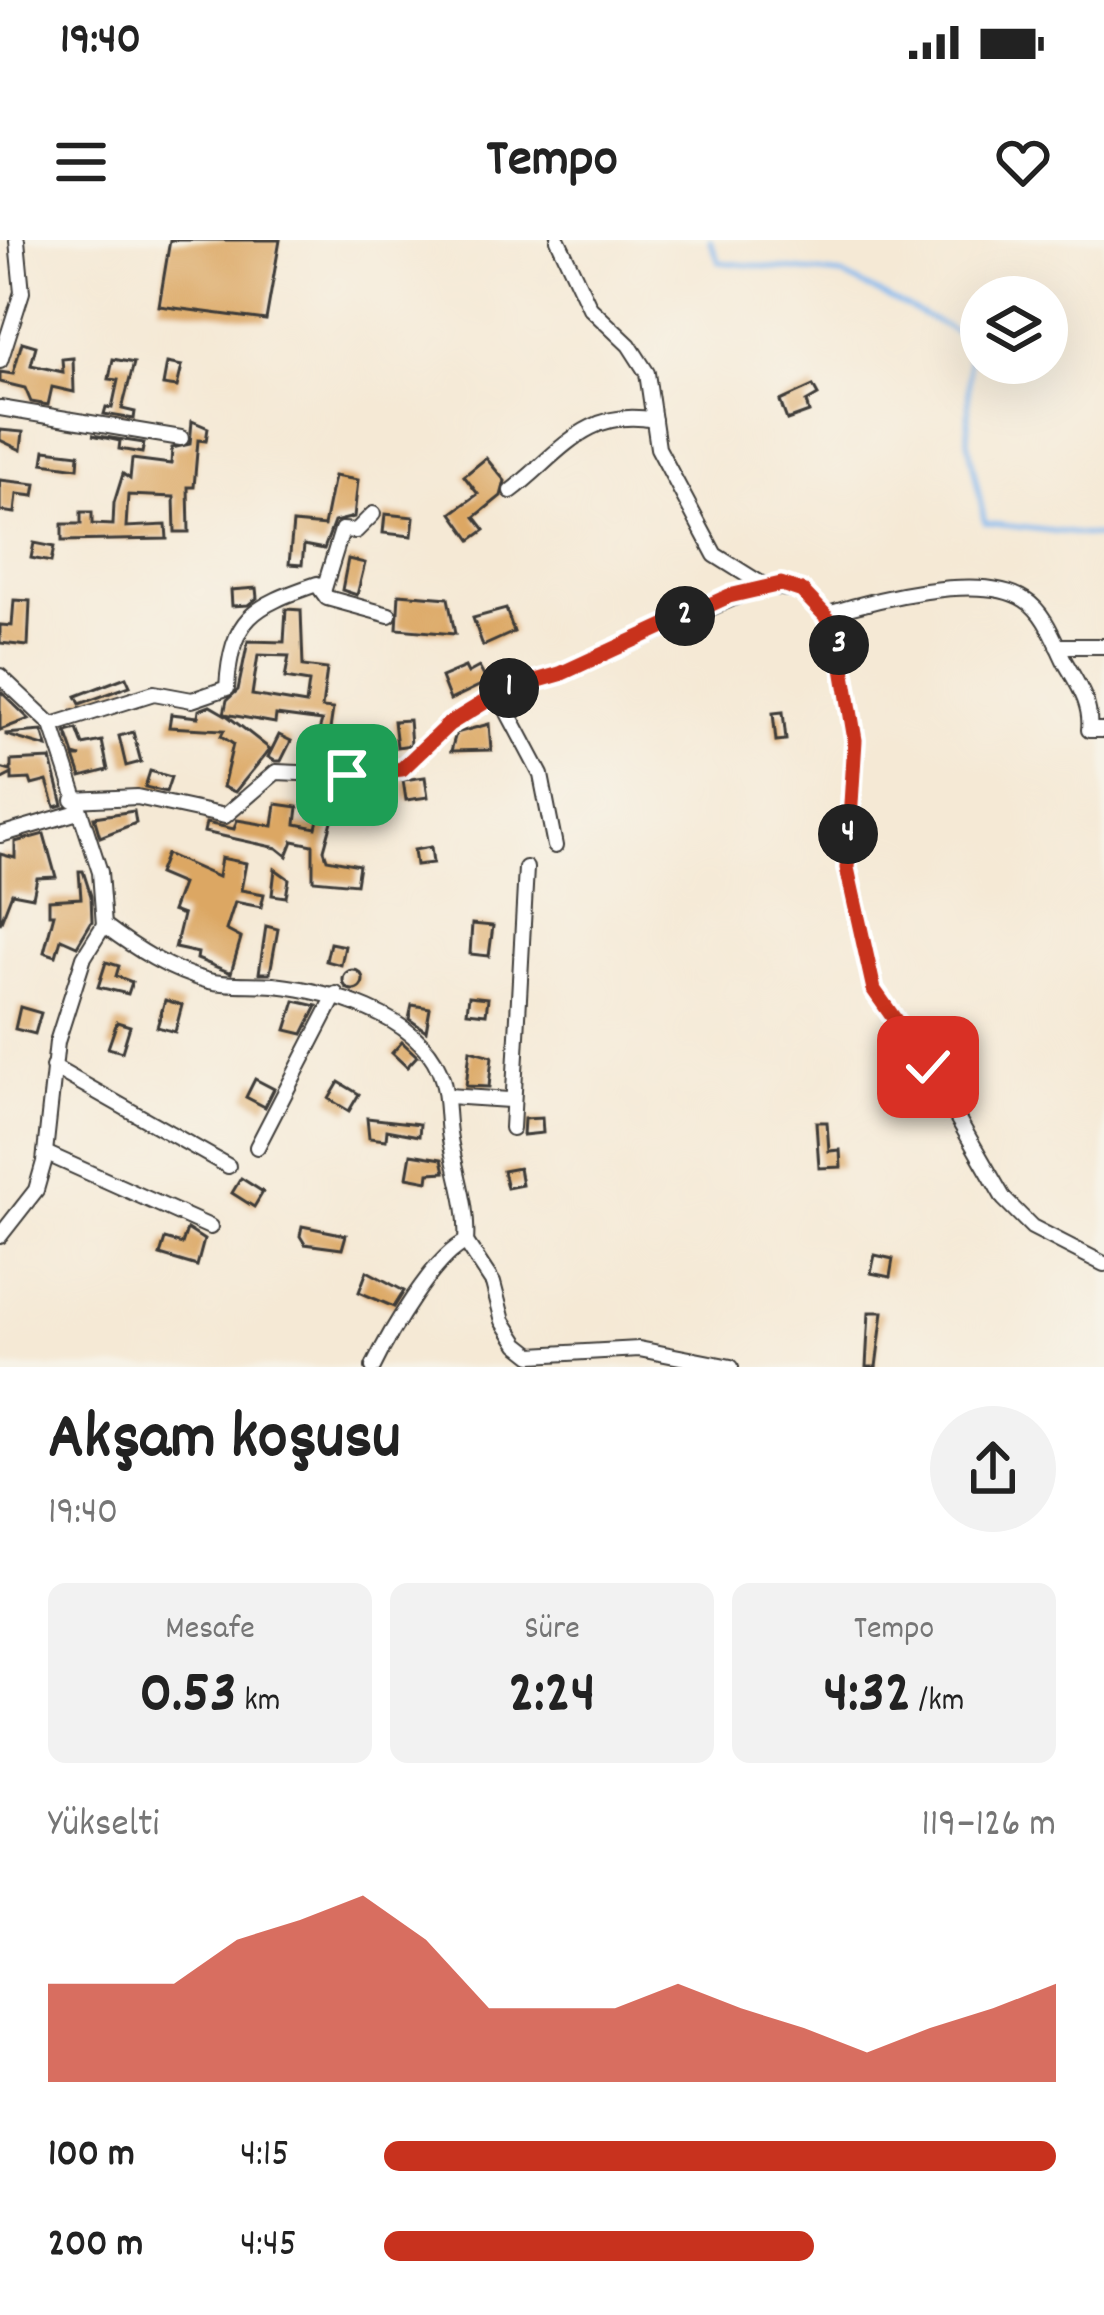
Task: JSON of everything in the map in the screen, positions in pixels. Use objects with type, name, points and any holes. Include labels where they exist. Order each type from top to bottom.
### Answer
[{"type":"street","points":[[0,361],[22,292],[17,240]]},
{"type":"street","points":[[558,240],[590,308],[629,345],[647,373],[658,448],[715,555],[763,585],[802,591],[825,615],[839,644],[855,740],[847,868],[874,990],[928,1067],[1004,1199],[1032,1227],[1104,1264]]},
{"type":"street","points":[[0,408],[182,438]]},
{"type":"street","points":[[511,491],[588,426],[621,414],[654,420]]},
{"type":"street","points":[[323,592],[342,530],[356,530],[374,514]]},
{"type":"street","points":[[52,725],[154,693],[192,700],[227,688],[229,647],[238,629],[265,602],[317,584],[323,592],[389,615]]},
{"type":"street","points":[[0,835],[76,806],[137,796],[225,816],[276,772],[347,775],[402,769],[439,732],[497,694],[575,668],[763,585]]},
{"type":"street","points":[[825,615],[898,592],[968,590],[1022,596],[1037,610],[1091,711],[1089,730],[1104,730]]},
{"type":"street","points":[[1057,646],[1104,646]]},
{"type":"street","points":[[0,676],[52,725],[100,872],[104,925],[84,957],[53,1066],[45,1153],[36,1190],[0,1236]]},
{"type":"street","points":[[497,694],[541,775],[555,846]]},
{"type":"street","points":[[512,1128],[509,1100],[526,868]]},
{"type":"street","points":[[104,925],[144,955],[210,981],[336,994],[416,1037],[439,1068],[448,1096],[448,1130],[468,1220],[466,1242],[494,1282],[503,1322],[518,1345],[532,1355],[640,1349],[731,1367]]},
{"type":"street","points":[[257,1147],[336,994]]},
{"type":"street","points":[[53,1066],[228,1166]]},
{"type":"street","points":[[448,1096],[509,1100]]},
{"type":"street","points":[[45,1153],[210,1227]]},
{"type":"street","points":[[374,1367],[437,1269],[453,1248],[466,1242]]},
{"type":"building","points":[[170,240],[280,240],[266,320],[159,306]]},
{"type":"building","points":[[22,342],[36,346],[31,365],[63,372],[62,359],[73,358],[74,392],[52,387],[48,405],[31,402],[25,388],[0,382],[0,372],[13,374]]},
{"type":"building","points":[[113,359],[134,363],[122,409],[135,412],[134,419],[104,414],[106,407],[112,408],[118,380],[109,379]]},
{"type":"building","points":[[167,363],[182,366],[177,387],[163,385]]},
{"type":"building","points":[[813,386],[818,395],[806,402],[809,412],[787,420],[780,401]]},
{"type":"building","points":[[192,421],[208,428],[206,441],[198,440],[194,487],[188,487],[189,532],[175,532],[174,497],[128,495],[126,527],[166,525],[167,539],[62,541],[62,524],[81,524],[81,512],[92,512],[92,524],[113,525],[114,503],[123,474],[130,479],[132,459],[171,464],[172,448],[190,444]]},
{"type":"building","points":[[0,430],[23,432],[21,450],[0,440]]},
{"type":"building","points":[[92,435],[144,443],[142,453],[119,449],[120,441]]},
{"type":"building","points":[[45,450],[79,454],[78,468],[43,463]]},
{"type":"building","points":[[486,458],[505,481],[501,496],[475,517],[485,530],[471,540],[452,513],[478,494],[464,476]]},
{"type":"building","points":[[334,476],[358,480],[354,517],[334,522],[324,549],[304,545],[302,565],[289,564],[293,523],[324,526]]},
{"type":"building","points":[[0,480],[36,484],[34,496],[17,494],[15,513],[0,511]]},
{"type":"building","points":[[385,514],[414,517],[412,536],[383,533]]},
{"type":"building","points":[[34,543],[54,547],[51,562],[31,558]]},
{"type":"building","points":[[348,559],[365,563],[357,595],[342,590]]},
{"type":"building","points":[[256,588],[257,598],[248,605],[232,606],[231,590]]},
{"type":"building","points":[[399,594],[448,598],[455,634],[397,629]]},
{"type":"building","points":[[14,600],[30,601],[28,646],[0,643],[0,625],[12,626]]},
{"type":"building","points":[[286,609],[301,610],[303,666],[327,669],[322,708],[333,709],[325,763],[310,762],[322,721],[276,715],[275,723],[225,714],[270,749],[235,792],[223,787],[233,744],[221,736],[224,730],[169,727],[171,714],[198,717],[199,710],[210,706],[224,714],[227,700],[238,690],[248,641],[284,642]],"holes":[[[258,655],[289,656],[285,678],[309,682],[306,704],[252,695]]]},
{"type":"building","points":[[506,609],[514,632],[483,646],[473,618]]},
{"type":"building","points":[[465,667],[468,673],[479,667],[487,682],[450,700],[441,677]]},
{"type":"building","points":[[126,677],[130,686],[80,704],[76,696]]},
{"type":"building","points":[[0,691],[29,719],[0,730]]},
{"type":"building","points":[[783,712],[786,740],[776,741],[773,713]]},
{"type":"building","points":[[409,720],[411,745],[397,747],[394,721]]},
{"type":"building","points":[[489,724],[491,750],[451,751],[456,733]]},
{"type":"building","points":[[77,729],[83,745],[102,741],[108,770],[81,777],[74,757],[81,757],[74,755],[66,732]]},
{"type":"building","points":[[42,731],[47,747],[6,735],[6,734]]},
{"type":"building","points":[[133,732],[141,762],[126,766],[119,736]]},
{"type":"building","points":[[279,735],[291,741],[281,761],[275,761],[268,757]]},
{"type":"building","points":[[51,759],[63,805],[55,807],[47,781],[32,785],[30,779],[12,780],[12,774],[0,780],[0,768],[11,771],[11,761]]},
{"type":"building","points":[[150,771],[171,777],[166,792],[145,787]]},
{"type":"building","points":[[425,777],[428,797],[406,800],[403,780]]},
{"type":"building","points":[[379,783],[380,797],[372,797],[372,821],[358,821],[357,795],[313,794],[313,785]]},
{"type":"building","points":[[276,804],[298,807],[296,824],[316,828],[320,811],[334,814],[324,850],[327,859],[359,865],[356,884],[313,880],[313,845],[293,841],[287,856],[277,848],[204,832],[206,823],[234,829],[237,820],[273,826]]},
{"type":"building","points":[[134,811],[136,823],[100,837],[94,817]]},
{"type":"building","points":[[44,834],[56,877],[37,878],[33,897],[12,893],[0,924],[0,854],[15,858],[15,842]]},
{"type":"building","points":[[431,847],[433,863],[416,865],[414,850]]},
{"type":"building","points":[[166,854],[218,877],[221,858],[246,863],[241,890],[264,894],[261,907],[235,902],[226,930],[241,938],[231,973],[197,959],[198,953],[175,948],[183,915],[172,911],[182,884],[158,874]]},
{"type":"building","points":[[275,869],[289,879],[286,897],[272,895]]},
{"type":"building","points":[[79,871],[83,871],[91,896],[92,921],[77,946],[61,939],[56,956],[44,952],[54,914],[49,914],[49,900],[81,898]]},
{"type":"building","points":[[472,924],[493,926],[489,956],[470,954]]},
{"type":"building","points":[[266,926],[278,929],[270,973],[259,973]]},
{"type":"building","points":[[330,943],[345,946],[341,965],[326,961]]},
{"type":"building","points":[[106,962],[119,966],[116,976],[132,982],[128,994],[98,987]]},
{"type":"building","points":[[353,970],[363,980],[353,990],[343,980]]},
{"type":"building","points":[[469,996],[488,998],[486,1014],[467,1012]]},
{"type":"building","points":[[165,1000],[182,1005],[175,1032],[157,1027]]},
{"type":"building","points":[[295,1001],[317,1006],[303,1034],[286,1030]]},
{"type":"building","points":[[412,1005],[430,1008],[426,1031],[409,1019]]},
{"type":"building","points":[[20,1007],[41,1013],[35,1034],[15,1029]]},
{"type":"building","points":[[117,1022],[130,1026],[122,1052],[108,1048]]},
{"type":"building","points":[[402,1042],[417,1056],[407,1067],[392,1053]]},
{"type":"building","points":[[470,1050],[492,1056],[489,1087],[466,1086]]},
{"type":"building","points":[[255,1079],[274,1089],[265,1107],[246,1097]]},
{"type":"building","points":[[339,1082],[359,1094],[349,1111],[329,1099]]},
{"type":"building","points":[[367,1118],[420,1124],[419,1136],[387,1130],[386,1140],[369,1138]]},
{"type":"building","points":[[542,1118],[543,1133],[523,1135],[524,1119]]},
{"type":"building","points":[[816,1122],[827,1122],[829,1151],[840,1150],[841,1167],[819,1168]]},
{"type":"building","points":[[411,1154],[442,1159],[445,1172],[429,1173],[428,1181],[407,1177]]},
{"type":"building","points":[[519,1168],[522,1185],[507,1188],[503,1171]]},
{"type":"building","points":[[241,1178],[263,1192],[254,1207],[232,1193]]},
{"type":"building","points":[[302,1226],[346,1235],[342,1249],[305,1244],[300,1236]]},
{"type":"building","points":[[187,1229],[204,1240],[197,1266],[160,1255],[165,1239],[182,1244]]},
{"type":"building","points":[[875,1255],[893,1259],[890,1277],[871,1273]]},
{"type":"building","points":[[367,1271],[404,1291],[394,1307],[359,1292]]},
{"type":"building","points":[[869,1312],[883,1312],[876,1367],[866,1367]]},
{"type":"waterway","points":[[710,240],[719,262],[842,275],[969,338],[968,441],[985,523],[1104,537]]},
{"type":"route","points":[[347,775],[402,769],[449,724],[504,690],[560,674],[729,596],[763,585],[781,584],[802,591],[825,615],[839,644],[855,740],[847,868],[874,990],[928,1067]]}]
